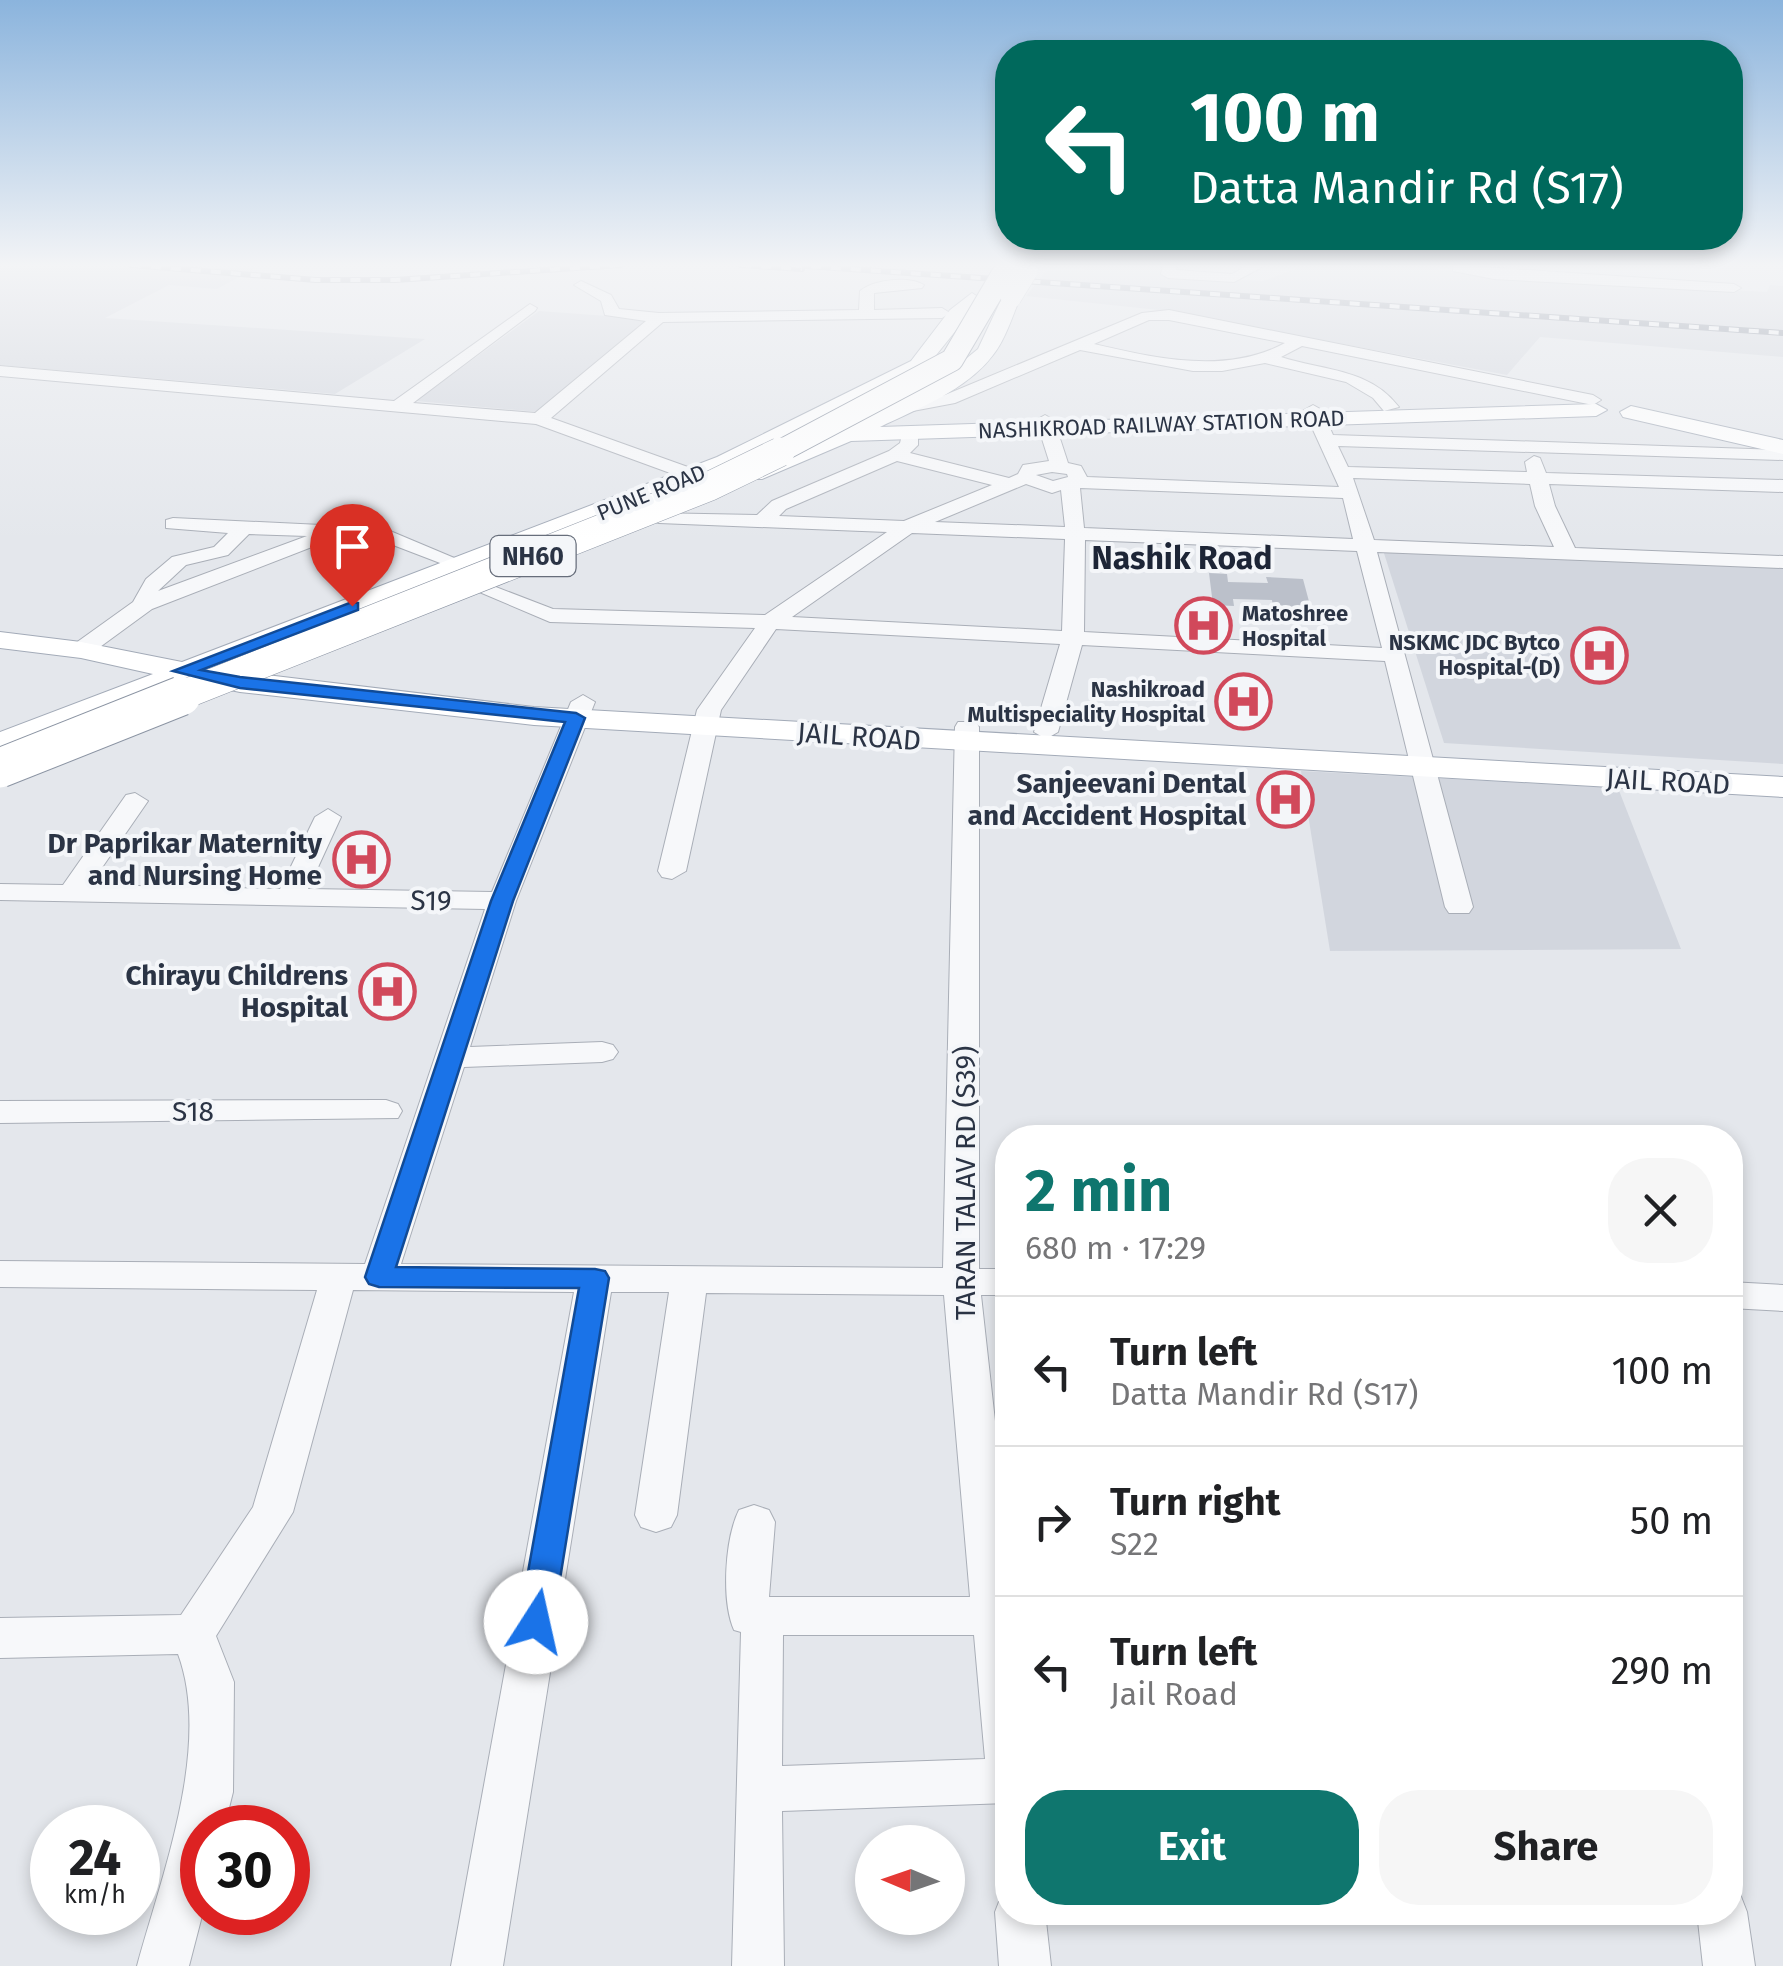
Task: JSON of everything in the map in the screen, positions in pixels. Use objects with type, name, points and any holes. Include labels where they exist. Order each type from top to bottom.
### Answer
[{"type":"highway","name":"NH60","points":[[0,753],[750,458],[937,357]]},
{"type":"highway","name":"NH60","points":[[0,768],[758,464],[954,357]]},
{"type":"main road","name":"PUNE ROAD","points":[[0,743],[692,476],[791,430],[918,365],[927,357]]},
{"type":"main road","points":[[0,780],[658,518],[897,410],[981,357]]},
{"type":"main road","points":[[1314,414],[1618,400],[1633,410],[1783,444]]},
{"type":"main road","name":"NASHIKROAD RAILWAY STATION ROAD","points":[[791,430],[909,435],[1047,423],[1592,404]]},
{"type":"main road","points":[[847,432],[1047,423]]},
{"type":"main road","points":[[0,626],[104,647],[116,679],[92,707]]},
{"type":"main road","name":"JAIL ROAD","points":[[0,640],[104,647],[252,678],[580,710],[1424,759],[1783,771]]},
{"type":"main road","name":"JAIL ROAD","points":[[967,735],[1046,732],[1783,788]]},
{"type":"street","points":[[398,406],[464,357]]},
{"type":"street","points":[[539,419],[613,357]]},
{"type":"street","points":[[897,410],[949,399],[1051,357]]},
{"type":"street","points":[[1139,357],[1186,366],[1224,366],[1270,359],[1358,380],[1380,392],[1390,408]]},
{"type":"street","points":[[1270,359],[1274,357]]},
{"type":"street","points":[[1382,357],[1592,404]]},
{"type":"street","points":[[0,371],[539,419],[692,476]]},
{"type":"street","points":[[1314,414],[1348,482],[1424,759],[1458,907]]},
{"type":"street","points":[[1046,732],[1072,638],[1075,532],[1068,478],[1047,423]]},
{"type":"street","points":[[762,521],[779,505],[895,455],[909,446],[909,435]]},
{"type":"street","points":[[1329,440],[1783,455]]},
{"type":"street","points":[[1528,445],[1545,506],[1567,552]]},
{"type":"street","points":[[1741,454],[1776,485]]},
{"type":"street","points":[[895,455],[1043,486],[1068,478],[1348,482],[1539,477],[1776,485]]},
{"type":"street","points":[[672,871],[706,718],[770,622],[909,526],[1017,481]]},
{"type":"street","points":[[658,518],[1365,542],[1783,562]]},
{"type":"street","points":[[173,524],[383,534],[462,565]]},
{"type":"street","points":[[144,604],[142,598],[153,583],[179,562],[222,551],[242,528]]},
{"type":"street","points":[[104,647],[144,604],[338,532]]},
{"type":"street","points":[[482,588],[558,616],[770,622],[1395,655]]},
{"type":"street","points":[[193,1634],[272,1512],[359,1277],[450,1058],[502,901],[580,710]]},
{"type":"street","name":"TARAN TALAV RD (S39)","points":[[967,735],[961,1281],[995,1626]]},
{"type":"street","points":[[71,893],[135,801]]},
{"type":"street","points":[[290,898],[328,817]]},
{"type":"street","name":"S19","points":[[0,892],[502,901]]},
{"type":"street","points":[[450,1058],[602,1052]]},
{"type":"street","name":"S18","points":[[2,1114],[386,1111]]},
{"type":"street","points":[[0,1274],[995,1282]]},
{"type":"street","points":[[477,1966],[595,1278]]},
{"type":"street","points":[[656,1515],[689,1279]]},
{"type":"street","points":[[1743,1296],[1783,1298]]},
{"type":"street","points":[[754,1522],[747,1609],[750,1616],[994,1616]]},
{"type":"street","points":[[0,1638],[193,1634]]},
{"type":"street","points":[[163,1966],[209,1792],[211,1682],[193,1634]]},
{"type":"street","points":[[758,1966],[761,1636]]},
{"type":"street","points":[[758,1789],[995,1781]]},
{"type":"street","points":[[1021,1925],[1025,1966]]},
{"type":"street","points":[[1724,1925],[1729,1966]]},
{"type":"shaded area","points":[[0,357],[396,357],[335,394],[0,365]]},
{"type":"shaded area","points":[[476,357],[604,357],[539,412],[416,401]]},
{"type":"shaded area","points":[[1410,357],[1523,357],[1507,375]]},
{"type":"shaded area","name":"NSKMC JDC Bytco Hospital-(D)","points":[[1383,550],[1783,567],[1783,764],[1444,743]]},
{"type":"shaded area","points":[[1301,771],[1618,788],[1681,949],[1330,951]]},
{"type":"building","points":[[1209,573],[1227,574],[1228,582],[1268,583],[1266,577],[1303,579],[1311,609],[1273,608],[1272,600],[1233,599],[1234,606],[1213,605]]},
{"type":"place","name":"Matoshree Hospital","points":[[1203,626]]},
{"type":"place","name":"NSKMC JDC Bytco Hospital-(D)","points":[[1599,655]]},
{"type":"place","name":"Nashikroad Multispeciality Hospital","points":[[1244,702]]},
{"type":"place","name":"Sanjeevani Dental and Accident Hospital","points":[[1285,799]]},
{"type":"place","name":"Dr Paprikar Maternity and Nursing Home","points":[[361,859]]},
{"type":"place","name":"Chirayu Childrens Hospital","points":[[387,991]]},
{"type":"district","name":"Nashik Road","points":[[1182,558]]},
{"type":"route","points":[[352,606],[181,671],[240,683],[576,718],[502,901],[379,1277],[595,1278],[536,1622]]}]
